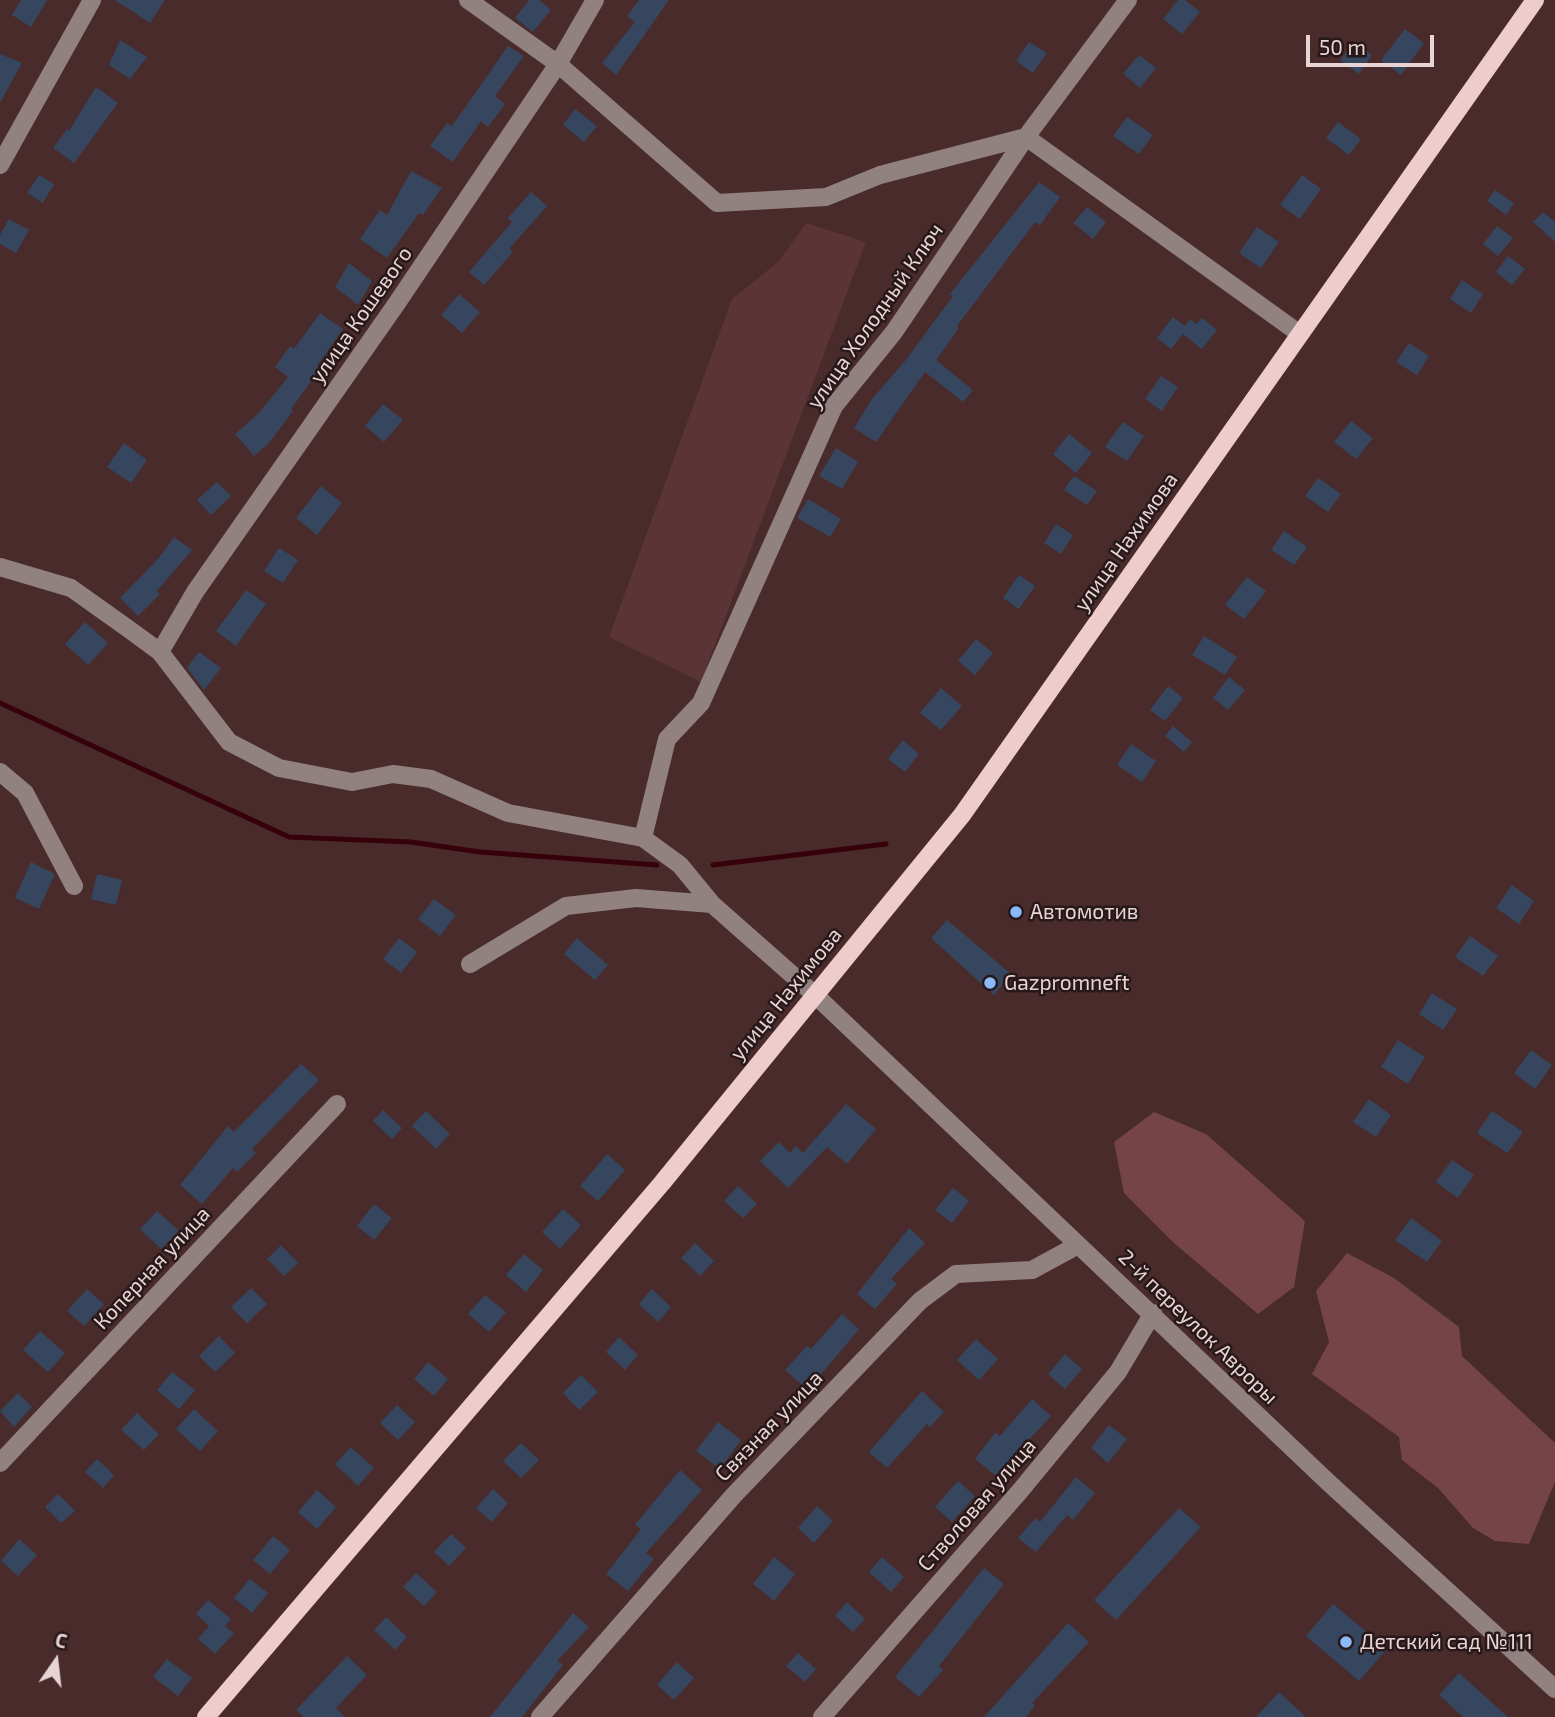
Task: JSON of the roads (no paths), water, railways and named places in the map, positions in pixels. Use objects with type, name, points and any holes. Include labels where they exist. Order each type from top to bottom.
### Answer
[{"type":"main road","name":"улица Нахимова","points":[[206,1717],[662,1184],[995,771],[1535,0]]},
{"type":"street","points":[[0,165],[92,0]]},
{"type":"street","points":[[468,0],[558,64],[716,203],[826,197],[880,175],[1026,137],[1300,334]]},
{"type":"street","name":"улица Кошевого","points":[[160,652],[195,592],[397,303],[558,64],[595,0]]},
{"type":"street","name":"улица Холодный Ключ","points":[[643,838],[667,739],[701,703],[834,406],[894,332],[1026,137],[1128,0]]},
{"type":"street","points":[[0,567],[71,588],[160,652],[229,742],[279,768],[352,782],[393,774],[431,779],[508,813],[643,838]]},
{"type":"street","points":[[0,772],[25,793],[74,886]]},
{"type":"street","name":"2-й переулок Авроры","points":[[643,838],[680,864],[712,904],[814,994],[1329,1483],[1555,1689]]},
{"type":"street","points":[[470,964],[566,906],[636,898],[712,904]]},
{"type":"street","name":"Коперная улица","points":[[0,1462],[337,1104]]},
{"type":"street","name":"Связная улица","points":[[540,1717],[734,1495],[919,1301],[956,1274],[1032,1270],[1078,1245]]},
{"type":"street","name":"Стволовая улица","points":[[822,1717],[1029,1480],[1118,1372],[1153,1313]]},
{"type":"waterway","points":[[0,703],[289,837],[411,842],[480,852],[657,865]]},
{"type":"waterway","points":[[713,865],[886,844]]},
{"type":"place","name":"Автомотив","points":[[1016,912]]},
{"type":"place","name":"Gazpromneft","points":[[990,983]]},
{"type":"place","name":"Детский сад №111","points":[[1346,1642]]}]
